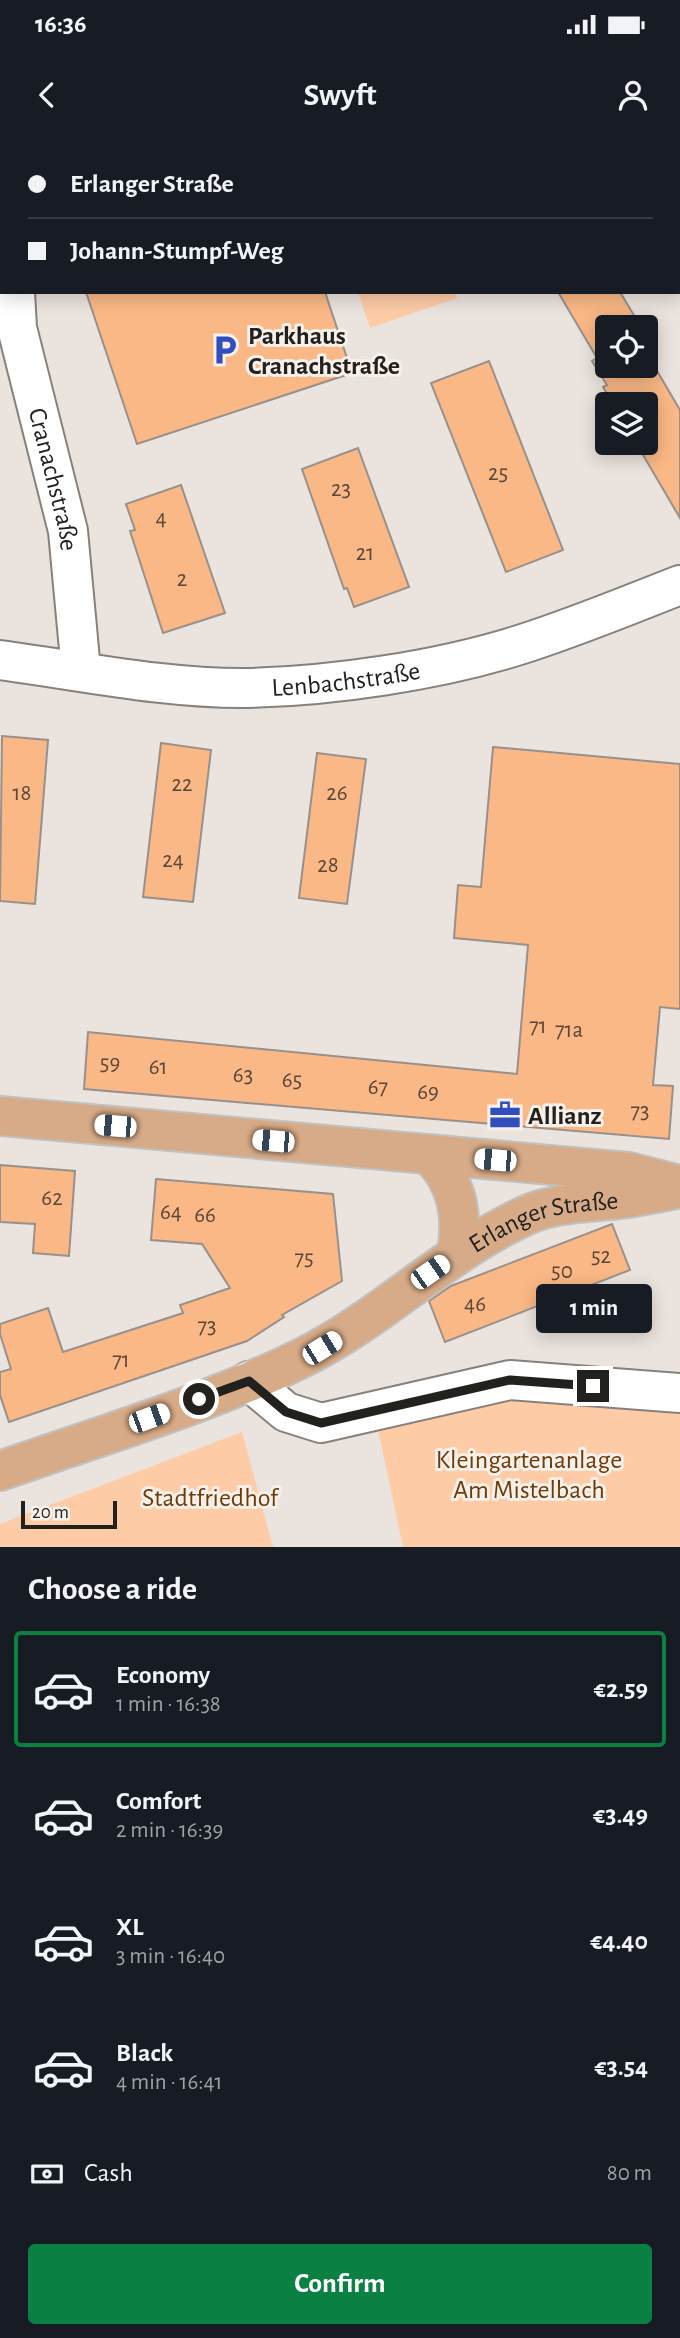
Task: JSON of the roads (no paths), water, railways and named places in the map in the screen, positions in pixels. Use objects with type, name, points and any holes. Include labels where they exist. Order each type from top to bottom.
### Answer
[{"type":"main road","points":[[0,1116],[629,1172],[680,1187]]},
{"type":"main road","points":[[430,1155],[444,1169],[456,1196],[461,1230],[457,1253]]},
{"type":"main road","name":"Erlanger Straße","points":[[0,1471],[249,1381],[322,1348],[457,1253],[493,1232],[543,1210],[680,1187]]},
{"type":"street","name":"Cranachstraße","points":[[15,294],[18,328],[68,531],[81,671]]},
{"type":"street","name":"Lenbachstraße","points":[[0,660],[155,681],[245,688],[292,686],[421,669],[515,646],[680,585]]},
{"type":"street","points":[[249,1381],[286,1412],[321,1423],[510,1380],[680,1393]]},
{"type":"place","name":"Parkhaus Cranachstraße","points":[[225,350]]},
{"type":"place","name":"Allianz","points":[[505,1115]]},
{"type":"park label","name":"Kleingartenanlage Am Mistelbach","points":[[529,1474]]},
{"type":"park label","name":"Stadtfriedhof","points":[[210,1497]]}]
